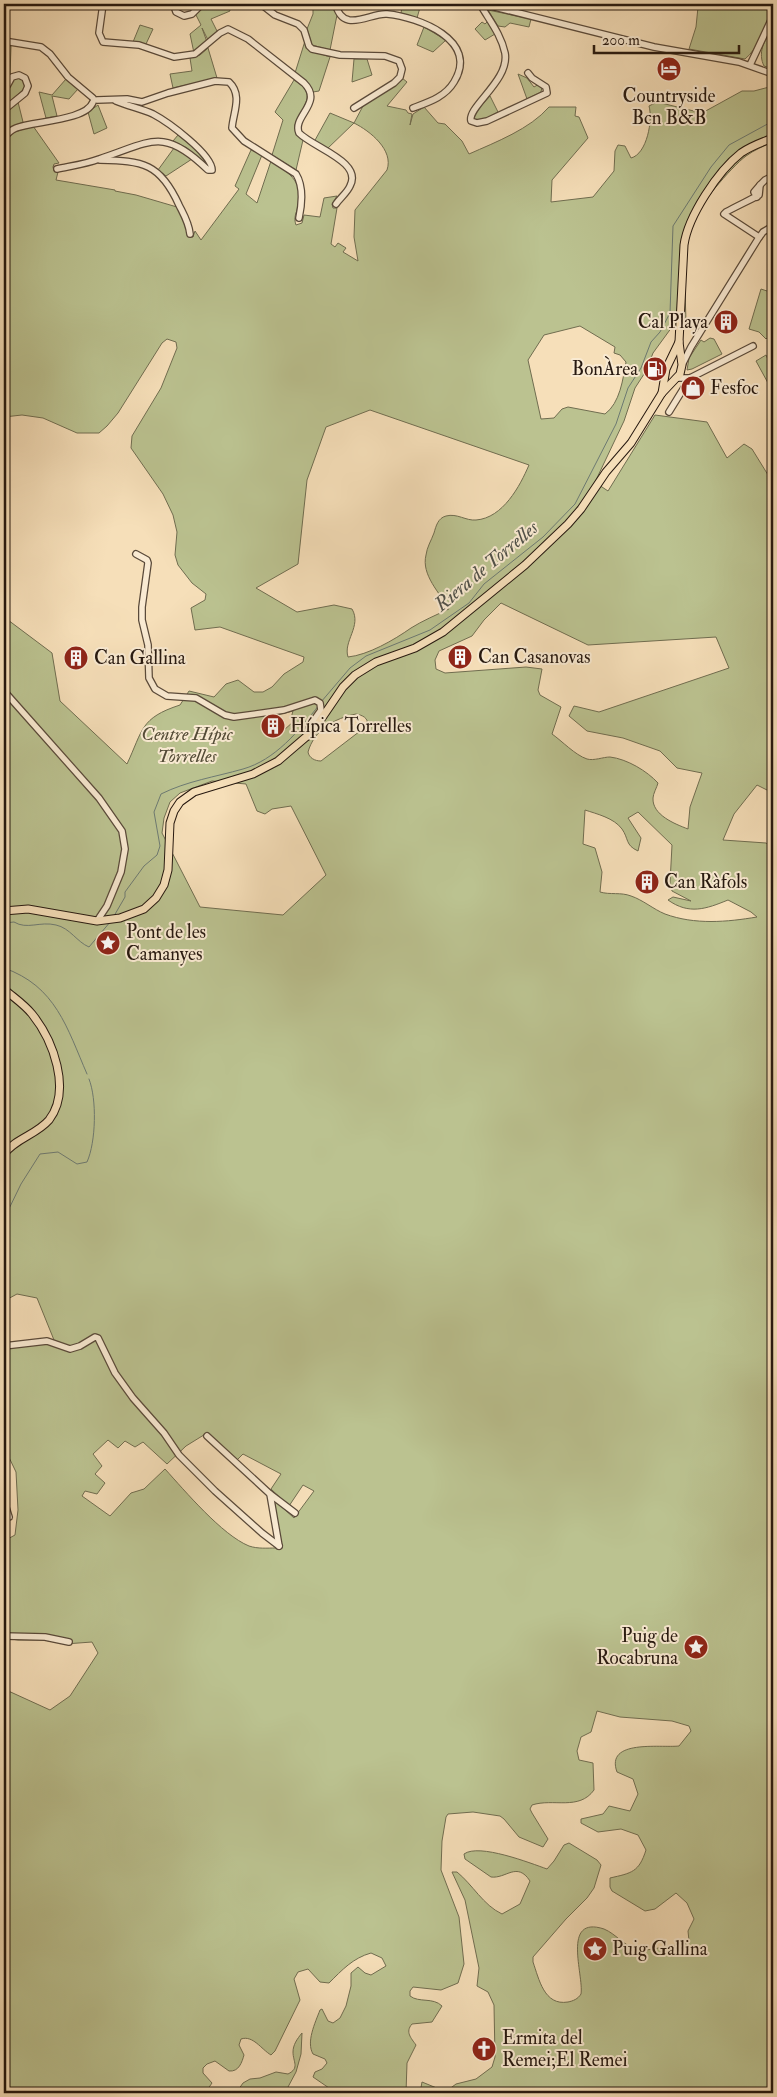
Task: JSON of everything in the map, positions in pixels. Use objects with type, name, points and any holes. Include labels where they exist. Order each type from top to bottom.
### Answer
[{"type":"main road","points":[[4,910],[28,909],[97,921],[117,918],[144,909],[160,892],[168,870],[170,823],[174,811],[180,802],[200,790],[264,769],[278,761],[307,736],[343,687],[355,675],[376,662],[414,648],[460,620],[568,524],[581,509],[606,472],[631,443],[662,393],[677,378],[684,245],[687,230],[693,216],[734,160],[756,144],[773,138]]},
{"type":"main road","points":[[662,393],[666,370],[679,362]]},
{"type":"main road","points":[[666,375],[671,379],[677,378]]},
{"type":"main road","points":[[4,989],[32,1013],[46,1034],[56,1060],[59,1091],[56,1108],[47,1122],[35,1132],[12,1144],[4,1154]]},
{"type":"street","points":[[4,10],[5,4]]},
{"type":"street","points":[[102,4],[99,36],[106,43],[138,46],[169,57],[191,55],[199,52],[220,33],[228,29],[248,39],[304,83],[310,89],[311,96],[306,112],[298,125],[299,132],[314,145],[347,165],[352,171],[350,188],[336,204]]},
{"type":"street","points":[[171,5],[188,4]]},
{"type":"street","points":[[171,5],[176,12],[184,16],[192,14],[202,4]]},
{"type":"street","points":[[261,4],[275,15],[298,24],[304,30],[309,46],[312,49],[340,55],[385,56],[399,61],[402,69],[397,80],[354,108]]},
{"type":"street","points":[[335,4],[338,13],[349,20],[389,14],[428,26],[442,32],[452,40],[458,51],[460,63],[455,81],[442,96],[414,108]]},
{"type":"street","points":[[481,4],[654,47],[739,62],[773,74]]},
{"type":"street","points":[[481,4],[497,31],[505,56],[498,80],[471,112],[471,121],[477,123],[487,121],[547,93],[546,87],[528,73]]},
{"type":"street","points":[[750,65],[773,16]]},
{"type":"street","points":[[4,41],[41,47],[50,54],[68,77],[94,100],[116,101],[124,99],[142,102],[168,92],[215,81],[230,82],[235,89],[237,98],[232,128],[244,141],[296,174],[300,184],[299,218]]},
{"type":"street","points":[[4,110],[25,93],[28,86],[25,78],[19,75],[12,77],[7,86]]},
{"type":"street","points":[[4,138],[16,128],[71,116],[89,108],[94,100]]},
{"type":"street","points":[[57,169],[98,160],[134,145],[166,142],[186,150],[208,170],[212,170],[211,164],[198,148],[162,119],[116,101]]},
{"type":"street","points":[[98,160],[130,160],[159,174],[172,191],[188,224],[190,234]]},
{"type":"street","points":[[759,237],[724,214],[757,196],[761,192],[760,184],[773,176]]},
{"type":"street","points":[[679,362],[691,347],[759,237],[773,226]]},
{"type":"street","points":[[677,378],[692,377],[753,346]]},
{"type":"street","points":[[679,362],[691,347]]},
{"type":"street","points":[[679,362],[686,374],[692,377]]},
{"type":"street","points":[[669,412],[692,377]]},
{"type":"street","points":[[677,378],[682,383],[682,390]]},
{"type":"street","points":[[136,554],[147,560],[148,563],[142,607],[143,624],[148,645],[149,678],[152,686],[167,696],[196,698],[225,715],[234,717],[278,711],[312,701],[320,704],[320,713],[309,727],[307,736]]},
{"type":"street","points":[[4,691],[99,798],[122,831],[125,849],[121,872],[97,921]]},
{"type":"street","points":[[4,1346],[47,1341],[70,1349],[80,1346],[95,1337],[98,1338],[115,1373],[179,1456],[222,1497],[279,1546],[270,1494]]},
{"type":"street","points":[[207,1436],[270,1494],[295,1513]]},
{"type":"street","points":[[4,1501],[9,1516]]},
{"type":"street","points":[[4,1636],[45,1637],[69,1642]]},
{"type":"green space","points":[[206,4],[228,4],[230,11],[211,19],[217,31],[208,40],[202,28],[207,42],[194,53],[190,34],[201,25],[196,15]]},
{"type":"green space","points":[[313,4],[332,4],[337,15],[330,50],[312,45],[307,29],[313,14]]},
{"type":"green space","points":[[402,4],[421,4],[417,18],[401,14]]},
{"type":"green space","points":[[694,4],[750,4],[771,11],[754,49],[745,59],[689,49],[696,27],[698,7]]},
{"type":"green space","points":[[488,10],[531,19],[529,27],[510,23],[505,27],[498,26]]},
{"type":"green space","points":[[488,21],[495,34],[485,40],[475,29],[482,22],[485,24]]},
{"type":"green space","points":[[140,25],[153,29],[146,44],[133,42]]},
{"type":"green space","points":[[424,27],[446,40],[433,52],[417,45]]},
{"type":"green space","points":[[773,32],[773,69],[764,66],[761,57],[762,47]]},
{"type":"green space","points":[[305,41],[309,50],[330,57],[319,91],[313,92],[307,82],[295,73]]},
{"type":"green space","points":[[4,45],[11,46],[10,76],[4,86]]},
{"type":"green space","points":[[208,48],[217,78],[173,88],[170,74],[192,71],[190,58],[200,55]]},
{"type":"green space","points":[[354,59],[367,59],[372,75],[352,82]]},
{"type":"green space","points":[[518,74],[527,78],[534,87],[539,84],[542,87],[541,92],[527,99]]},
{"type":"green space","points":[[17,77],[23,80],[25,88],[9,102],[4,101],[4,87],[9,88],[12,81]]},
{"type":"green space","name":"Centre Hípic Torrelles","points":[[402,78],[407,82],[387,106],[406,110],[412,114],[410,125],[413,114],[424,107],[438,123],[445,124],[462,141],[469,154],[501,140],[522,128],[549,107],[576,107],[575,116],[579,117],[588,138],[552,180],[551,202],[593,197],[614,171],[615,151],[618,145],[625,146],[631,158],[637,155],[648,136],[649,106],[657,102],[702,113],[742,91],[754,91],[773,86],[773,142],[752,152],[732,169],[699,209],[690,225],[686,248],[686,326],[672,327],[653,353],[646,371],[635,388],[624,421],[596,483],[608,491],[655,415],[707,422],[727,458],[744,444],[752,449],[773,483],[773,793],[757,785],[734,814],[723,840],[766,843],[773,848],[773,2093],[420,2093],[422,2082],[444,2091],[456,2084],[476,2079],[492,2067],[495,2057],[494,2005],[488,1992],[477,1986],[479,1968],[465,1900],[452,1872],[457,1872],[463,1877],[489,1905],[502,1914],[520,1904],[530,1881],[521,1872],[516,1871],[491,1877],[465,1859],[464,1854],[471,1851],[492,1852],[547,1869],[564,1845],[569,1843],[597,1860],[601,1865],[594,1888],[587,1898],[533,1957],[540,1983],[548,1996],[553,2000],[568,2002],[575,2000],[581,1994],[578,1961],[579,1938],[583,1931],[591,1927],[604,1929],[627,1945],[642,1950],[670,1946],[681,1947],[689,1941],[688,1931],[694,1919],[687,1903],[676,1893],[655,1909],[645,1911],[612,1891],[610,1887],[610,1878],[629,1873],[641,1863],[646,1850],[638,1835],[621,1829],[598,1832],[581,1823],[581,1819],[603,1814],[609,1806],[630,1811],[638,1794],[633,1779],[617,1772],[615,1761],[619,1754],[636,1747],[679,1746],[691,1731],[689,1726],[672,1721],[620,1717],[597,1711],[591,1732],[581,1737],[577,1751],[579,1760],[593,1763],[594,1790],[581,1800],[573,1802],[532,1805],[530,1809],[548,1839],[543,1847],[519,1837],[500,1816],[473,1812],[448,1814],[446,1817],[442,1841],[441,1870],[459,1917],[464,1964],[458,1983],[441,1990],[413,1987],[410,1991],[410,1996],[414,1998],[438,2003],[442,2006],[432,2022],[412,2024],[410,2027],[410,2035],[416,2045],[407,2063],[406,2093],[332,2093],[329,2088],[313,2077],[315,2072],[322,2069],[327,2063],[325,2059],[313,2054],[310,2044],[320,2010],[322,2009],[328,2021],[333,2023],[340,2018],[346,2006],[351,1986],[351,1973],[358,1967],[371,1975],[386,1966],[382,1958],[371,1953],[353,1961],[329,1983],[320,1982],[308,1969],[298,1972],[294,1979],[300,2000],[275,2051],[271,2055],[253,2041],[245,2038],[241,2039],[239,2045],[244,2055],[238,2068],[229,2071],[215,2061],[203,2068],[203,2073],[212,2083],[205,2093],[4,2093],[4,1689],[50,1710],[70,1696],[98,1653],[92,1642],[65,1644],[44,1640],[4,1638],[4,1541],[15,1535],[18,1510],[16,1472],[4,1447],[4,1384],[7,1380],[4,1379],[4,1343],[54,1340],[37,1298],[17,1294],[4,1301],[4,617],[52,653],[60,701],[127,764],[144,727],[157,715],[180,705],[189,691],[214,697],[226,684],[238,680],[254,692],[263,692],[272,687],[284,674],[303,662],[304,657],[220,627],[195,630],[191,608],[205,600],[206,594],[192,583],[178,565],[175,555],[177,532],[173,515],[163,494],[131,448],[132,436],[161,388],[177,348],[176,342],[167,339],[162,343],[118,413],[99,433],[77,433],[43,418],[22,415],[4,417],[4,144],[12,133],[33,126],[59,163],[54,164],[53,167],[54,171],[58,172],[56,180],[115,190],[177,207],[187,227],[188,236],[193,237],[195,231],[201,240],[239,189],[235,186],[251,150],[262,155],[246,194],[257,203],[271,161],[285,170],[298,186],[299,201],[295,218],[296,225],[302,223],[304,215],[320,217],[324,198],[337,196],[332,204],[333,208],[337,208],[331,244],[335,247],[338,243],[346,248],[343,252],[358,261],[354,237],[355,210],[387,170],[388,163],[384,148],[360,126],[354,123],[363,106],[396,85]],"holes":[[[580,326],[615,347],[614,353],[620,355],[626,362],[617,397],[614,404],[605,414],[568,407],[562,409],[554,418],[541,419],[528,360],[544,335]],[[370,410],[529,465],[509,500],[494,514],[476,520],[450,515],[441,519],[438,523],[427,549],[426,570],[432,584],[449,609],[420,623],[381,646],[356,656],[348,657],[348,645],[355,621],[352,609],[334,605],[297,612],[256,588],[298,564],[307,480],[326,427]],[[501,603],[588,645],[716,637],[729,668],[599,712],[574,706],[569,716],[587,731],[623,738],[660,751],[677,768],[702,773],[690,807],[688,829],[665,818],[656,809],[653,798],[658,783],[642,770],[616,758],[587,759],[573,751],[552,734],[561,707],[540,695],[538,690],[542,669],[526,667],[445,673],[436,669],[435,660],[439,651],[472,636],[484,620]],[[293,711],[291,718],[293,722],[284,730],[277,715]],[[358,714],[366,719],[367,725],[321,761],[313,759],[308,752],[315,737],[326,726],[340,719]],[[212,781],[246,784],[257,811],[265,814],[272,809],[291,806],[326,875],[283,915],[200,907],[162,833],[164,818],[170,802],[180,793]],[[585,810],[605,817],[619,825],[628,842],[638,851],[641,838],[628,818],[638,812],[672,845],[670,883],[672,891],[691,901],[673,897],[668,900],[683,908],[690,909],[705,908],[728,900],[757,917],[723,921],[688,920],[665,914],[631,896],[600,892],[602,872],[595,848],[583,844]],[[207,1433],[237,1460],[243,1454],[281,1474],[271,1489],[289,1506],[303,1485],[314,1491],[294,1518],[273,1499],[281,1544],[276,1548],[252,1547],[238,1540],[204,1512],[165,1469],[144,1489],[131,1493],[110,1516],[82,1496],[85,1491],[97,1494],[105,1483],[95,1474],[102,1466],[93,1454],[108,1440],[118,1448],[125,1441],[135,1447],[143,1442],[167,1464],[186,1446]]]},
{"type":"green space","points":[[66,79],[78,89],[69,99],[52,96],[57,116],[46,118],[39,92],[52,95]]},
{"type":"green space","points":[[294,80],[302,85],[307,96],[295,125],[297,133],[303,140],[296,170],[272,155],[283,120],[275,112]]},
{"type":"green space","points":[[490,96],[498,112],[481,121],[473,119],[473,115]]},
{"type":"green space","points":[[18,102],[23,122],[9,128],[4,134],[4,113]]},
{"type":"green space","points":[[98,105],[107,128],[94,134],[88,112]]},
{"type":"green space","points":[[330,113],[354,123],[327,149],[314,142]]},
{"type":"green space","points":[[178,135],[194,148],[209,166],[187,148],[173,141]]},
{"type":"green space","points":[[174,148],[192,159],[166,176],[158,170]]},
{"type":"green space","points":[[761,289],[773,293],[773,336],[770,335],[766,339],[759,332],[749,329]]},
{"type":"green space","points":[[710,338],[714,339],[722,354],[687,370],[689,358],[701,340],[704,342]]},
{"type":"green space","points":[[766,355],[773,370],[773,380],[768,383],[756,361]]},
{"type":"green space","points":[[302,2033],[301,2054],[296,2072],[288,2087],[290,2092],[293,2093],[236,2093],[243,2083],[250,2079],[260,2078],[276,2072],[288,2074],[292,2072],[295,2067],[294,2047]]},
{"type":"waterway","name":"Riera de Torrelles","points":[[321,702],[350,668],[366,656],[430,630],[469,603],[484,584],[543,537],[575,504],[616,424],[628,388],[641,368],[651,342],[660,332],[670,313],[673,226],[711,167],[729,145],[773,121]]},
{"type":"waterway","name":"Riera de Torrelles","points":[[114,916],[125,897],[125,892],[144,866],[157,855],[160,846],[154,812],[161,794],[191,782],[243,769],[266,759],[295,734],[319,705]]},
{"type":"waterway","name":"Riera de Torrelles","points":[[4,923],[56,925],[65,929],[89,947],[111,921]]},
{"type":"waterway","name":"Riera de Torrelles","points":[[4,968],[22,976],[48,997],[66,1025],[87,1074]]},
{"type":"waterway","name":"Riera de Torrelles","points":[[4,1219],[21,1184],[40,1154],[58,1152],[77,1164],[87,1162],[94,1132],[92,1087],[89,1079]]},
{"type":"place","name":"Countryside Bcn B&B","points":[[669,69]]},
{"type":"place","name":"Cal Playa","points":[[726,322]]},
{"type":"place","name":"BonÀrea","points":[[655,369]]},
{"type":"place","name":"Fesfoc","points":[[693,388]]},
{"type":"place","name":"Can Casanovas","points":[[460,657]]},
{"type":"place","name":"Can Gallina","points":[[76,658]]},
{"type":"place","name":"Hípica Torrelles","points":[[273,726]]},
{"type":"place","name":"Can Ràfols","points":[[647,882]]},
{"type":"place","name":"Pont de les Camanyes","points":[[108,943]]},
{"type":"place","name":"Puig de Rocabruna","points":[[696,1647]]},
{"type":"place","name":"Puig Gallina","points":[[595,1949]]},
{"type":"place","name":"Ermita del Remei;El Remei","points":[[484,2049]]}]
